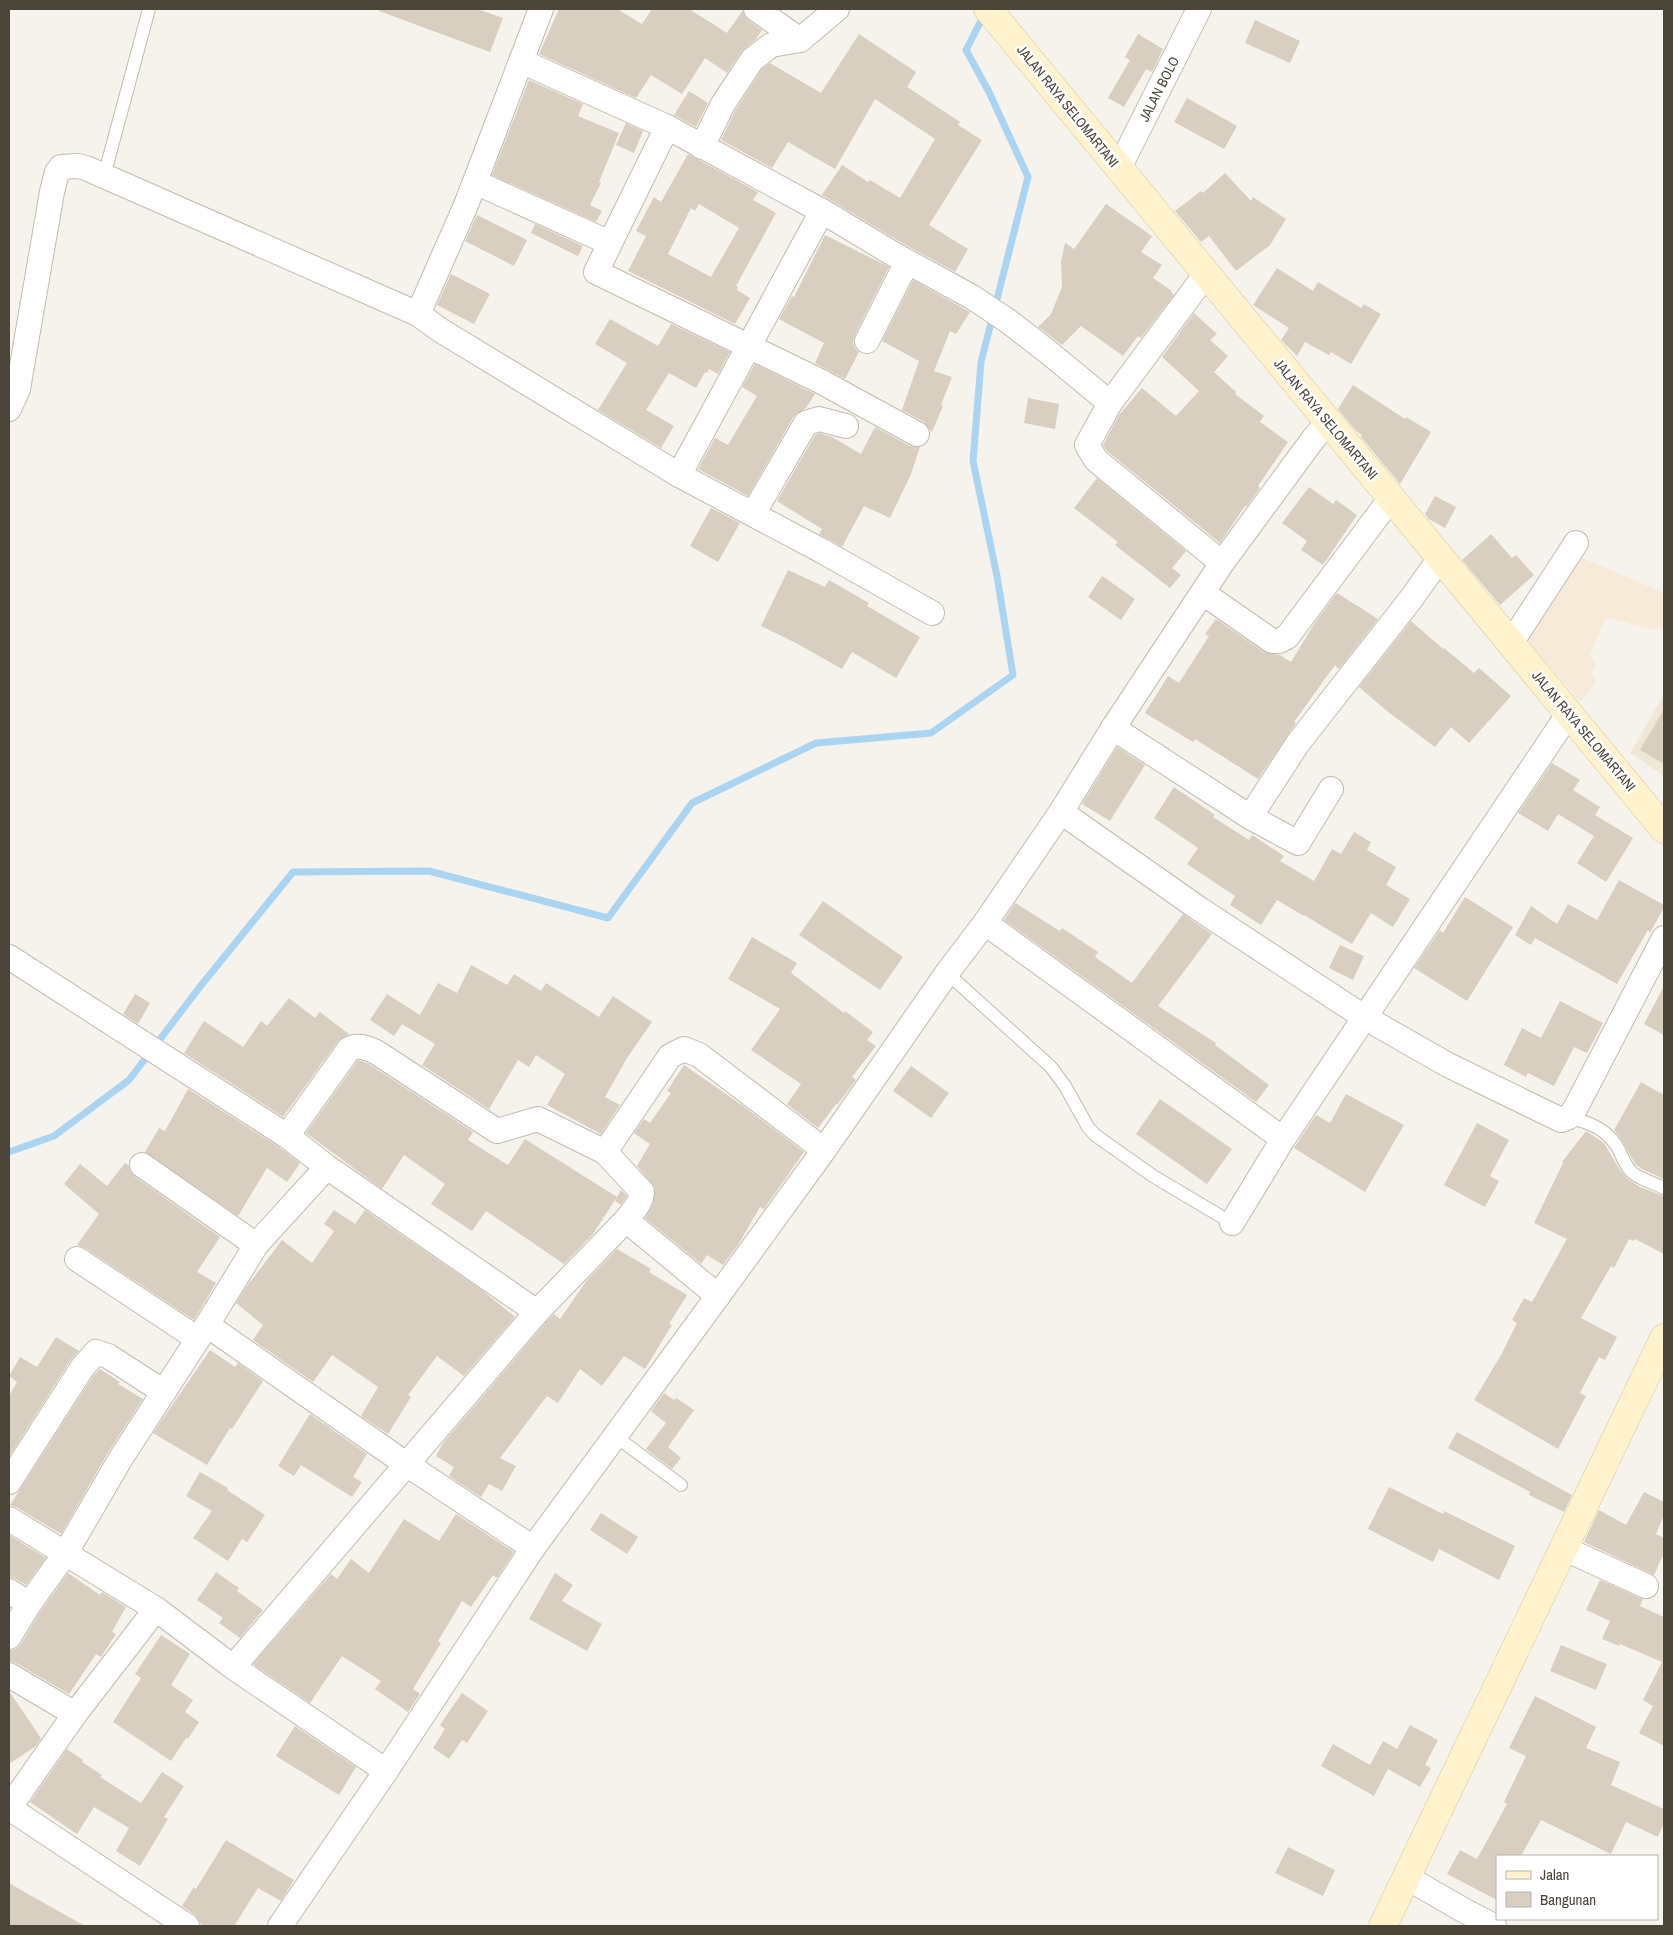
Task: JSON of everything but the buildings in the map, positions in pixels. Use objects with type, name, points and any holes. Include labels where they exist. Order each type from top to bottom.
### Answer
[{"type":"main road","name":"JALAN RAYA SELOMARTANI","points":[[988,9],[1664,828]]},
{"type":"main road","points":[[1383,1926],[1664,1338]]},
{"type":"street","points":[[418,314],[475,182],[541,9]]},
{"type":"street","points":[[756,9],[800,40]]},
{"type":"street","points":[[702,146],[723,104],[752,60],[771,45],[800,40],[838,9]]},
{"type":"street","name":"JALAN BOLO","points":[[1119,168],[1198,9]]},
{"type":"street","points":[[521,61],[667,127],[822,211],[907,262],[972,297],[1008,321],[1110,403]]},
{"type":"street","points":[[667,127],[596,272],[820,382],[917,434]]},
{"type":"street","points":[[9,409],[18,389],[57,172],[61,167],[78,166],[418,314],[440,330],[679,475],[932,614]]},
{"type":"street","points":[[475,182],[610,243]]},
{"type":"street","points":[[679,475],[822,211]]},
{"type":"street","points":[[867,341],[907,262]]},
{"type":"street","points":[[1206,274],[1110,403],[1087,445],[1096,460],[1222,563]]},
{"type":"street","points":[[753,514],[806,422],[819,419],[846,426]]},
{"type":"street","points":[[280,1926],[386,1771],[533,1548],[824,1150],[985,923],[1061,812],[1113,728],[1222,563],[1314,438],[1328,422]]},
{"type":"street","points":[[1202,593],[1272,640],[1279,641],[1287,637],[1391,498]]},
{"type":"street","points":[[1511,643],[1576,543]]},
{"type":"street","points":[[1250,817],[1298,743],[1440,558]]},
{"type":"street","points":[[1232,1223],[1282,1139],[1569,713]]},
{"type":"street","points":[[1113,728],[1250,817],[1298,843],[1331,789]]},
{"type":"street","points":[[1061,812],[1198,908],[1364,1018],[1448,1065],[1561,1120],[1569,1117],[1664,938]]},
{"type":"street","points":[[985,923],[1282,1139]]},
{"type":"street","points":[[9,957],[287,1136],[327,1167],[537,1312]]},
{"type":"street","points":[[233,1667],[537,1312],[626,1220],[642,1197],[642,1192],[605,1152],[538,1119],[497,1131],[368,1048],[355,1046],[349,1050],[287,1136]]},
{"type":"street","points":[[605,1152],[662,1064],[670,1056],[684,1050],[700,1055],[824,1150]]},
{"type":"street","points":[[142,1165],[256,1245]]},
{"type":"street","points":[[9,1637],[29,1604],[64,1554],[121,1458],[203,1332],[256,1245],[327,1167]]},
{"type":"street","points":[[626,1220],[718,1296]]},
{"type":"street","points":[[77,1259],[203,1332],[533,1548]]},
{"type":"street","points":[[9,1482],[77,1375],[96,1352],[108,1356],[164,1392]]},
{"type":"street","points":[[9,1519],[156,1609],[233,1667],[386,1771]]},
{"type":"street","points":[[1563,1548],[1646,1586]]},
{"type":"street","points":[[9,1591],[29,1604]]},
{"type":"street","points":[[156,1609],[75,1714],[9,1808],[187,1926]]},
{"type":"street","points":[[9,1675],[75,1714]]},
{"type":"street","points":[[1406,1877],[1494,1926]]},
{"type":"lane","points":[[104,176],[149,9]]},
{"type":"lane","points":[[947,974],[1051,1067],[1065,1086],[1088,1127],[1095,1135],[1153,1176],[1232,1223]]},
{"type":"lane","points":[[1569,1117],[1590,1123],[1602,1130],[1613,1140],[1627,1167],[1633,1174],[1664,1188]]},
{"type":"lane","points":[[615,1436],[681,1485]]},
{"type":"shaded area","points":[[1578,556],[1664,593],[1664,628],[1650,629],[1606,617],[1590,655],[1596,664],[1592,672],[1596,683],[1580,701],[1525,638]]},
{"type":"shaded area","points":[[1664,695],[1664,776],[1630,753]]},
{"type":"waterway","points":[[9,1152],[54,1136],[129,1080],[199,988],[293,872],[429,871],[608,918],[692,803],[816,743],[931,733],[1013,675],[997,576],[973,461],[981,362],[1028,177],[989,92],[966,50],[985,13]]}]
